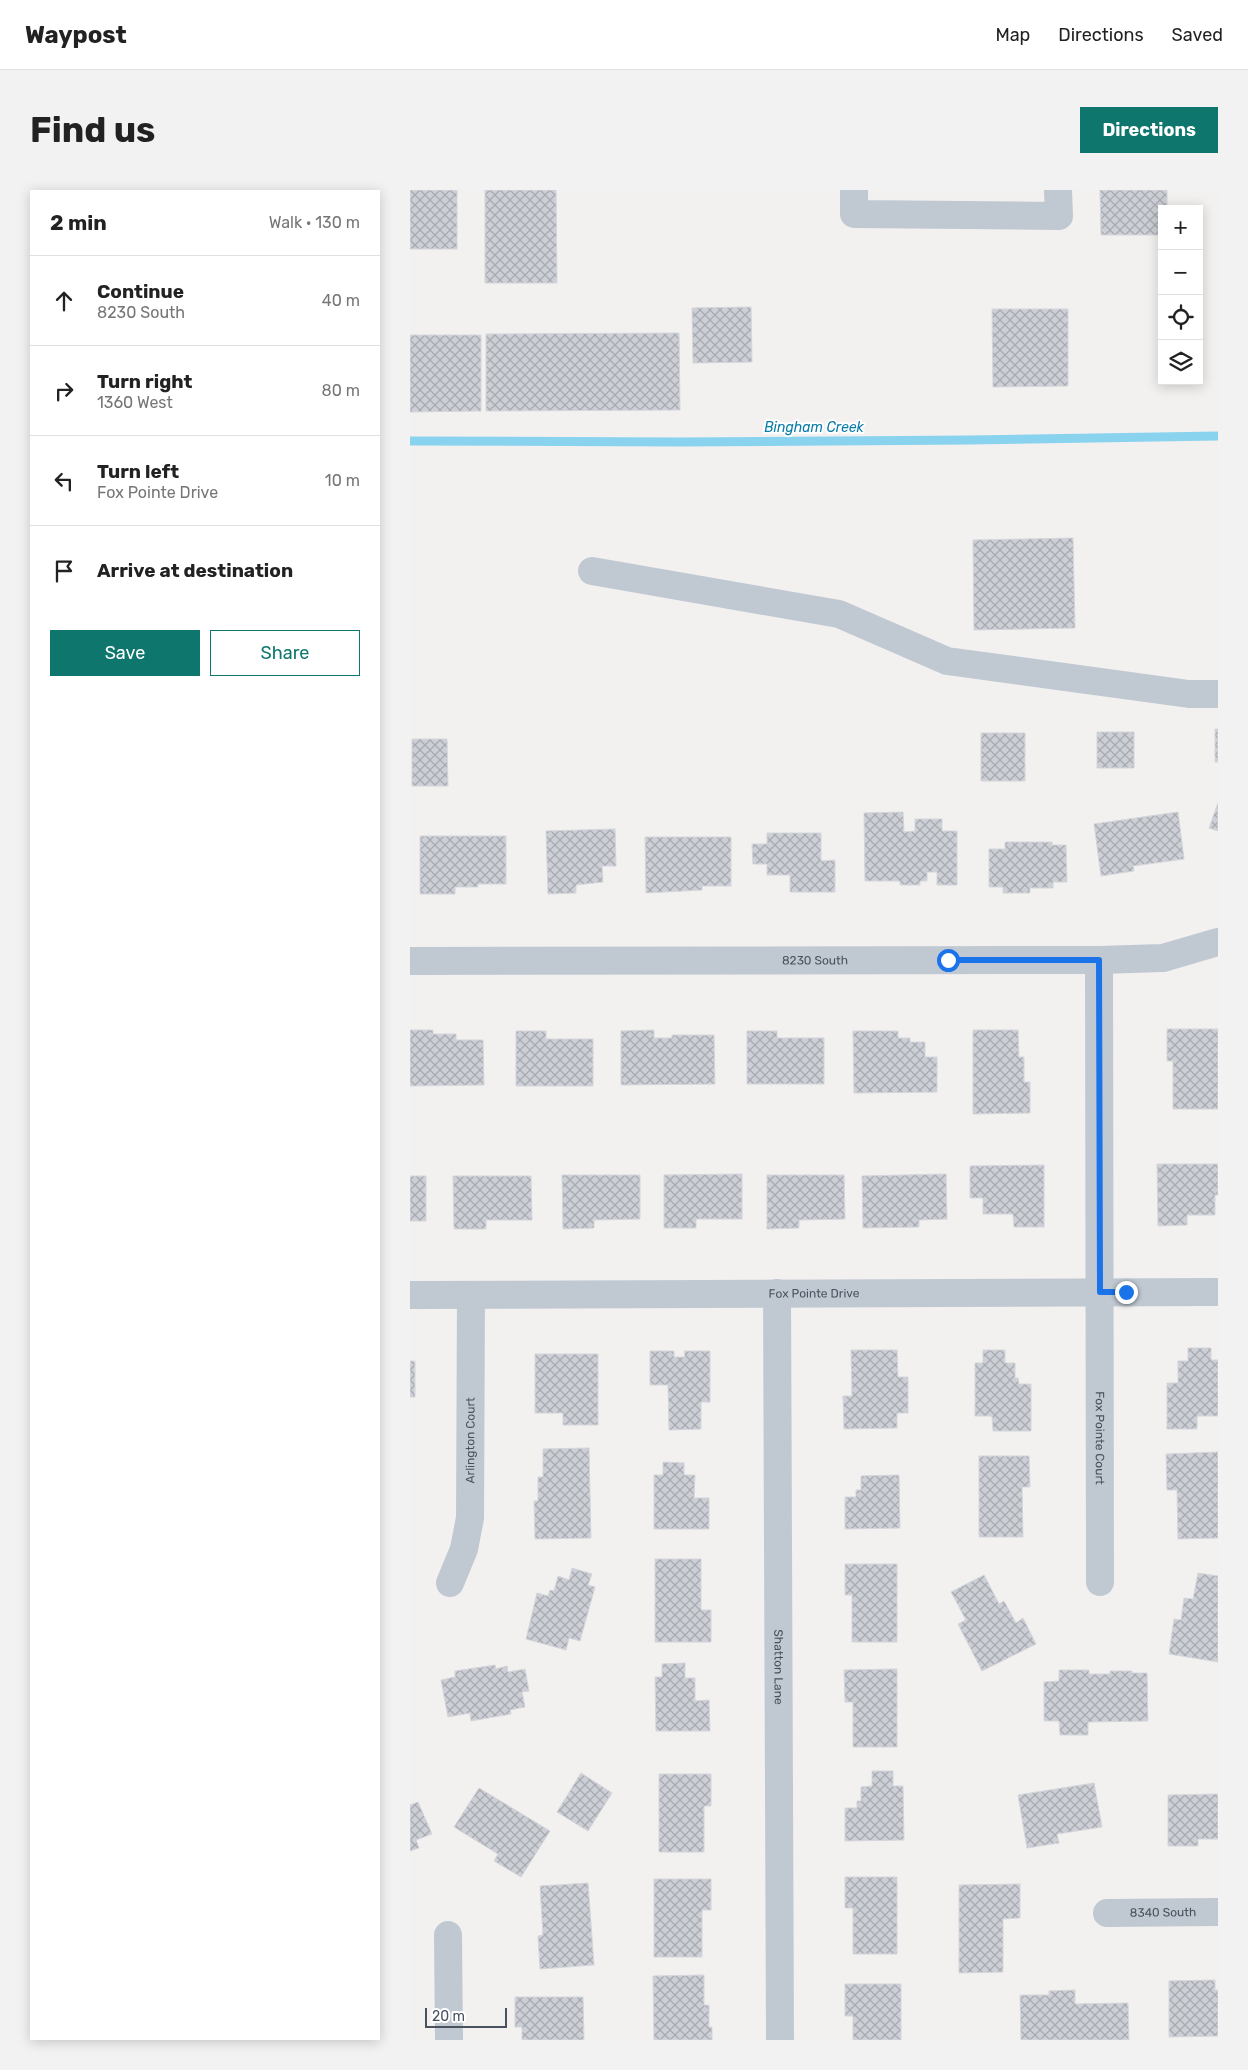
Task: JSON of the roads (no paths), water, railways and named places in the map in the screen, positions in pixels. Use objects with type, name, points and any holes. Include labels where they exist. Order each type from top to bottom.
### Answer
[{"type":"street","points":[[854,190],[854,214],[1058,216],[1058,190]]},
{"type":"street","points":[[592,571],[839,614],[947,661],[1179,693],[1218,694]]},
{"type":"street","name":"8230 South","points":[[410,961],[1099,960],[1164,958],[1218,942]]},
{"type":"street","name":"Fox Pointe Court","points":[[1099,960],[1100,1582]]},
{"type":"street","name":"Fox Pointe Drive","points":[[410,1295],[1218,1292]]},
{"type":"street","name":"Shatton Lane","points":[[778,1293],[780,2040]]},
{"type":"street","name":"Arlington Court","points":[[450,1583],[464,1549],[470,1518],[471,1295]]},
{"type":"street","name":"8340 South","points":[[1107,1913],[1218,1912]]},
{"type":"street","points":[[448,1936],[449,2040]]},
{"type":"waterway","name":"Bingham Creek","points":[[410,441],[679,442],[1218,436]]}]
